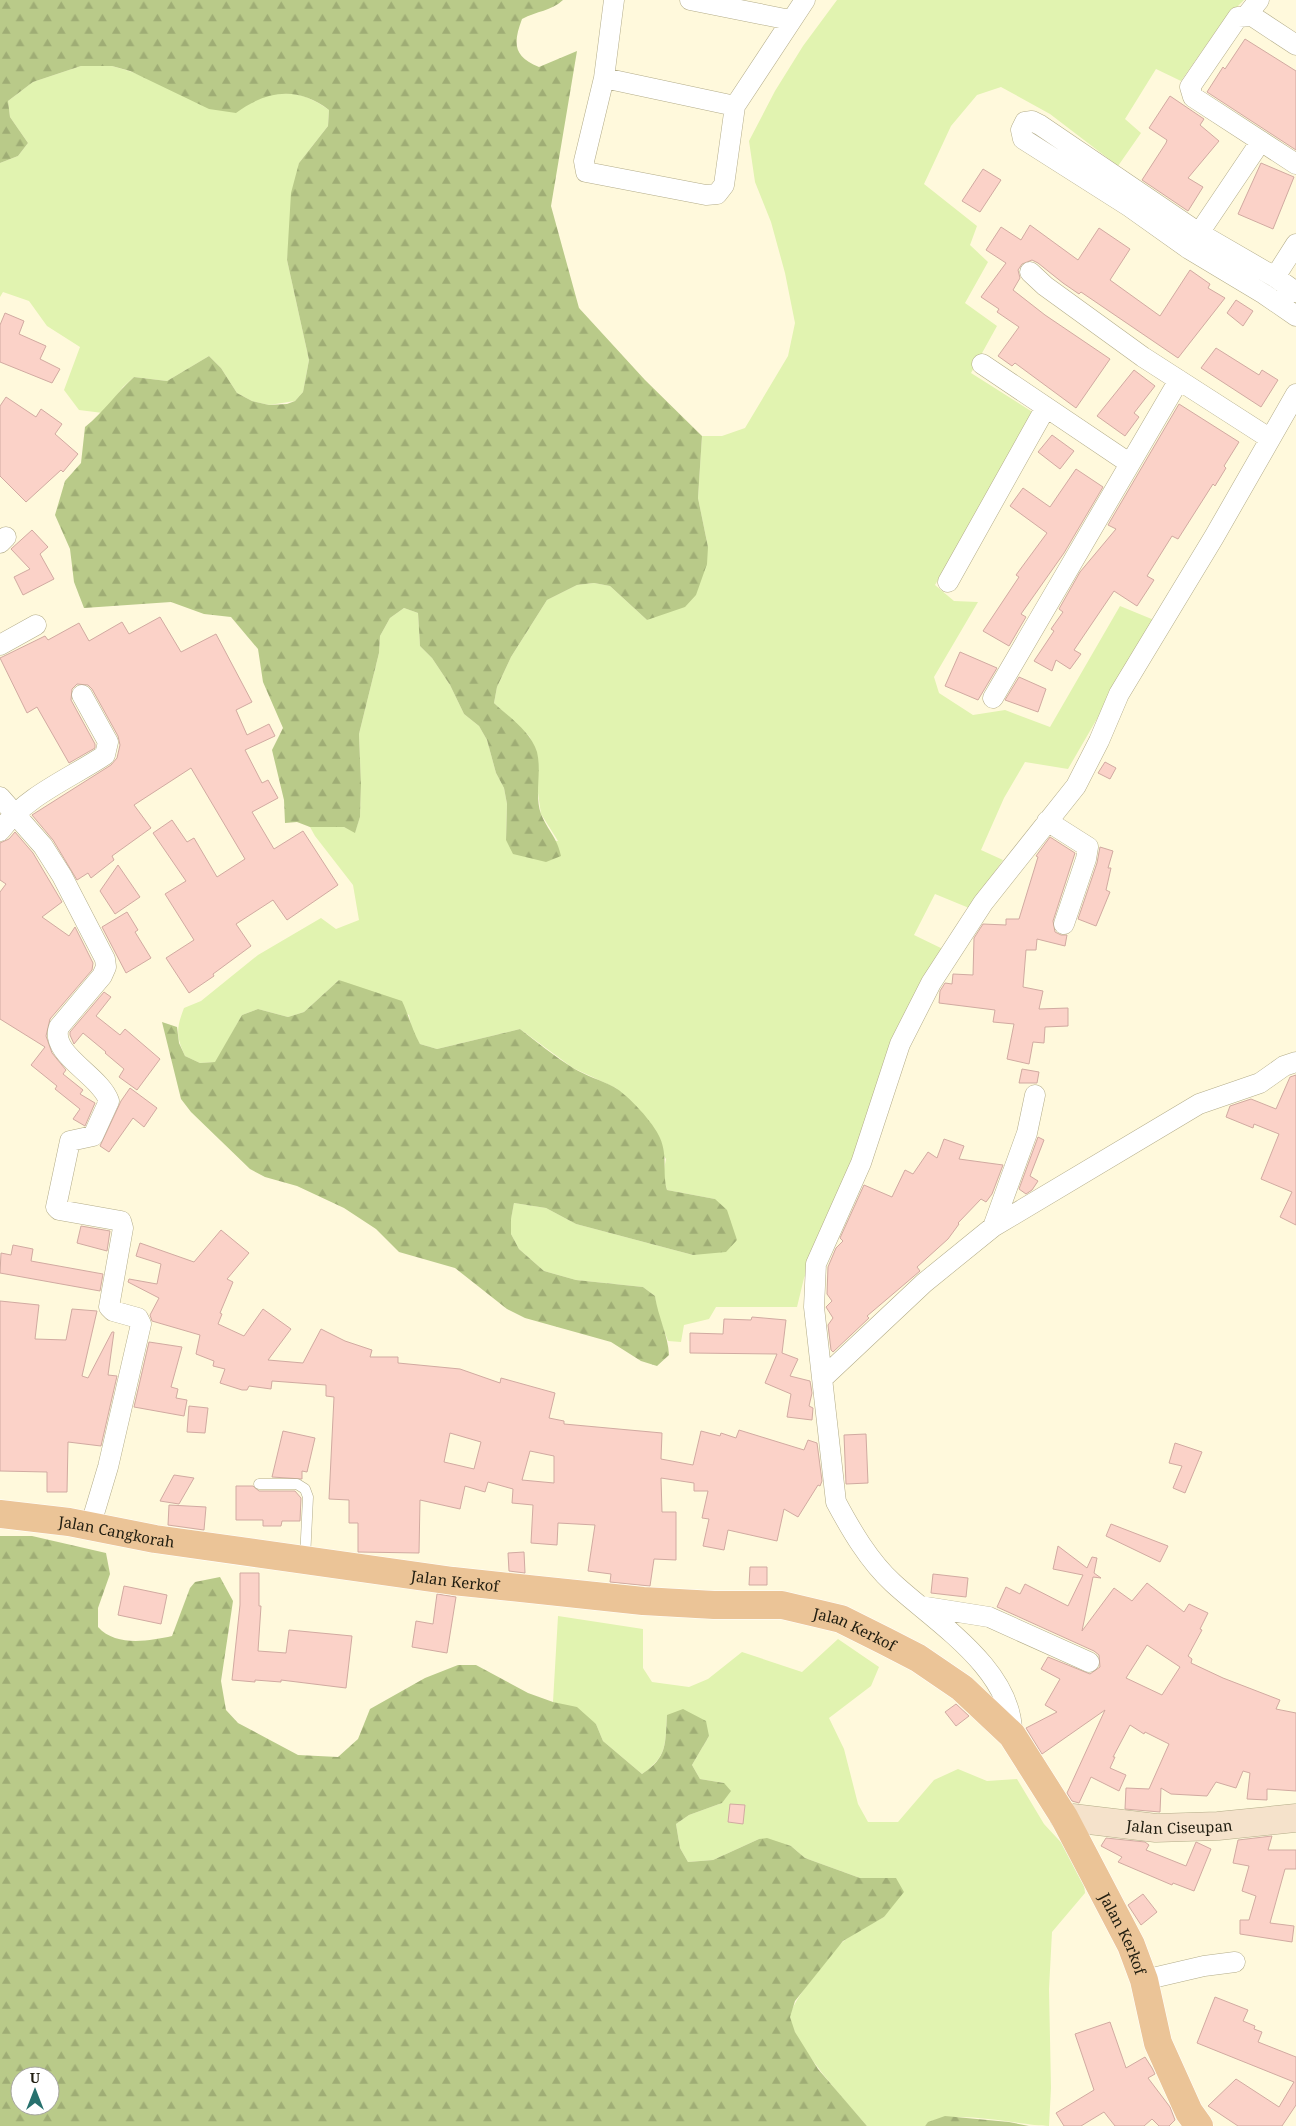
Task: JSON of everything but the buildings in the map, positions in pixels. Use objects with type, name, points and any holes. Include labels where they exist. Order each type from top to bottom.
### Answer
[{"type":"main road","name":"Jalan Cangkorah","points":[[0,1514],[232,1550]]},
{"type":"main road","name":"Jalan Kerkof","points":[[232,1550],[453,1581],[643,1601],[714,1605],[782,1605],[841,1619],[918,1658],[962,1688],[1012,1735],[1064,1817],[1127,1936],[1144,1980],[1158,2043],[1189,2112],[1199,2126]]},
{"type":"main road","name":"Jalan Ciseupan","points":[[1064,1817],[1156,1828],[1218,1826],[1296,1818]]},
{"type":"street","points":[[614,0],[604,78],[584,161],[586,172],[706,195],[717,194],[724,185],[735,106],[805,0]]},
{"type":"street","points":[[690,0],[790,20]]},
{"type":"street","points":[[1246,16],[1259,0]]},
{"type":"street","points":[[1296,45],[1252,16],[1238,17],[1190,87],[1193,98],[1296,164]]},
{"type":"street","points":[[604,78],[735,106]]},
{"type":"street","points":[[1296,292],[1276,277],[1194,241],[1130,207],[1024,138],[1021,130],[1025,122],[1032,121],[1040,125],[1194,241],[1264,294],[1296,316]]},
{"type":"street","points":[[1194,241],[1261,141]]},
{"type":"street","points":[[1276,277],[1296,244]]},
{"type":"street","points":[[1030,272],[1060,297],[1179,380],[1269,438]]},
{"type":"street","points":[[982,364],[1129,463]]},
{"type":"street","points":[[993,698],[1179,380]]},
{"type":"street","points":[[1012,1735],[1009,1707],[997,1685],[970,1649],[892,1582],[872,1558],[836,1502],[814,1308],[816,1264],[861,1163],[900,1044],[931,982],[978,911],[1076,786],[1087,767],[1119,694],[1214,536],[1296,394]]},
{"type":"street","points":[[948,582],[1046,407]]},
{"type":"street","points":[[0,645],[36,626]]},
{"type":"street","points":[[0,831],[13,814],[63,778],[105,755],[108,742],[82,695]]},
{"type":"street","points":[[0,796],[13,814],[43,846],[62,876],[105,959],[106,967],[102,976],[59,1027],[56,1035],[59,1045],[91,1076],[109,1101],[93,1136],[70,1141],[56,1207],[59,1210],[121,1221],[123,1228],[109,1307],[113,1311],[138,1318],[141,1324],[108,1468],[90,1527]]},
{"type":"street","points":[[1047,821],[1088,847],[1086,859],[1064,924]]},
{"type":"street","points":[[823,1378],[924,1284],[993,1227],[1199,1104],[1260,1083],[1284,1066],[1296,1062]]},
{"type":"street","points":[[993,1227],[1027,1133],[1035,1096]]},
{"type":"street","points":[[920,1606],[988,1617],[1089,1662]]},
{"type":"street","points":[[1144,1980],[1204,1966],[1235,1962]]},
{"type":"lane","points":[[259,1484],[297,1484],[305,1489],[308,1497],[304,1561]]},
{"type":"green space","points":[[0,0],[563,0],[554,6],[522,19],[517,35],[517,48],[520,54],[524,59],[539,67],[577,51],[551,206],[579,308],[645,380],[702,436],[698,498],[708,547],[707,564],[696,595],[685,607],[647,620],[610,586],[594,583],[577,585],[547,600],[511,657],[497,687],[494,703],[519,725],[534,745],[539,767],[539,807],[561,856],[546,862],[513,854],[506,840],[507,804],[504,788],[496,773],[487,740],[479,726],[464,714],[450,685],[432,658],[420,646],[418,613],[404,608],[390,618],[380,636],[379,653],[359,734],[360,817],[355,833],[344,827],[310,827],[297,822],[285,823],[284,800],[272,750],[283,728],[263,682],[258,649],[231,617],[204,614],[171,602],[84,608],[74,582],[70,549],[55,515],[65,481],[81,463],[85,427],[134,377],[167,381],[209,356],[221,368],[237,393],[252,401],[269,405],[287,404],[295,401],[303,392],[309,360],[287,260],[291,193],[299,163],[328,126],[329,110],[317,102],[294,94],[282,94],[259,99],[236,113],[209,109],[130,71],[112,66],[81,66],[33,82],[8,101],[10,117],[28,143],[18,156],[0,163]]},
{"type":"green space","points":[[837,0],[1244,0],[1223,21],[1181,81],[1156,69],[1125,119],[1141,133],[1118,166],[1050,114],[1001,87],[977,95],[951,126],[924,184],[977,226],[970,245],[988,262],[965,303],[997,326],[971,373],[1034,413],[935,585],[954,601],[978,602],[934,677],[939,693],[973,715],[1005,710],[1050,727],[1120,606],[1154,620],[1068,769],[1025,762],[1004,798],[981,850],[1003,860],[969,908],[935,894],[914,935],[947,951],[804,1278],[797,1307],[716,1307],[709,1319],[684,1325],[681,1342],[668,1341],[657,1312],[655,1296],[643,1287],[576,1280],[544,1271],[519,1249],[511,1234],[511,1218],[514,1203],[546,1208],[576,1224],[693,1255],[715,1199],[667,1190],[663,1175],[666,1159],[616,1088],[573,1068],[520,1029],[437,1049],[420,1044],[412,1031],[409,1015],[339,980],[304,1012],[288,1017],[258,1009],[242,1015],[216,1062],[200,1063],[185,1056],[180,1043],[178,1027],[184,1008],[201,1001],[258,955],[321,918],[336,929],[359,920],[353,885],[310,827],[344,827],[355,832],[360,817],[359,734],[379,653],[380,636],[390,618],[404,608],[418,613],[420,646],[432,658],[450,685],[464,714],[479,726],[487,740],[496,773],[504,788],[507,804],[506,839],[558,841],[541,814],[530,737],[494,703],[497,687],[511,657],[547,600],[577,585],[594,583],[610,586],[647,620],[708,547],[698,498],[702,436],[722,436],[745,428],[788,356],[795,323],[785,273],[771,222],[755,182],[749,141],[775,91],[803,46]]},
{"type":"green space","points":[[81,66],[112,66],[129,71],[236,112],[260,99],[282,93],[305,97],[329,110],[328,126],[299,163],[287,260],[309,360],[303,392],[295,401],[269,405],[252,401],[237,393],[221,368],[209,356],[167,381],[134,377],[123,387],[103,413],[79,410],[64,390],[80,347],[47,326],[29,301],[3,292],[0,297],[0,163],[18,156],[28,143],[10,117],[8,101],[33,82]]},
{"type":"green space","points":[[339,980],[402,1001],[420,1044],[437,1049],[520,1029],[573,1068],[620,1091],[640,1110],[660,1138],[667,1190],[715,1199],[727,1210],[737,1240],[726,1252],[693,1255],[576,1224],[546,1208],[514,1203],[511,1234],[519,1249],[544,1271],[576,1280],[643,1287],[655,1296],[667,1340],[669,1355],[657,1366],[641,1361],[611,1342],[525,1318],[507,1309],[455,1268],[399,1252],[376,1229],[344,1208],[297,1186],[265,1177],[250,1169],[191,1112],[181,1099],[162,1022],[177,1027],[179,1043],[185,1056],[200,1063],[215,1062],[242,1015],[258,1009],[288,1017],[304,1012]]},
{"type":"green space","points":[[0,1536],[32,1536],[106,1553],[110,1574],[98,1608],[98,1627],[114,1638],[123,1640],[143,1641],[172,1636],[190,1588],[195,1582],[220,1577],[233,1601],[221,1681],[226,1710],[238,1723],[298,1755],[338,1757],[358,1739],[370,1709],[425,1678],[458,1665],[476,1665],[528,1693],[553,1702],[577,1707],[596,1724],[603,1741],[642,1774],[657,1762],[664,1749],[667,1715],[683,1709],[706,1721],[709,1736],[692,1765],[700,1779],[724,1783],[731,1791],[722,1803],[689,1815],[676,1824],[680,1848],[688,1862],[713,1860],[759,1839],[767,1838],[791,1846],[805,1858],[860,1878],[896,1878],[904,1892],[884,1917],[843,1941],[795,2001],[790,2017],[795,2032],[818,2069],[867,2126],[0,2126]]},
{"type":"green space","points":[[558,1616],[643,1629],[643,1668],[652,1682],[689,1687],[708,1679],[742,1652],[802,1672],[838,1639],[879,1667],[871,1686],[829,1718],[844,1749],[858,1804],[868,1822],[898,1822],[934,1780],[958,1769],[987,1781],[1017,1779],[1044,1824],[1082,1865],[1085,1893],[1052,1932],[1049,1989],[1051,2088],[1049,2126],[965,2117],[934,2120],[925,2126],[867,2126],[810,2057],[793,2028],[790,2017],[804,1989],[839,1945],[884,1917],[896,1879],[860,1878],[805,1858],[791,1846],[759,1839],[713,1860],[688,1862],[680,1848],[676,1824],[689,1815],[722,1803],[724,1783],[700,1779],[692,1765],[709,1736],[667,1715],[664,1749],[657,1761],[642,1774],[603,1741],[596,1724],[553,1702]]},
{"type":"green space","points":[[945,2116],[1009,2122],[1029,2126],[925,2126],[928,2122]]}]
